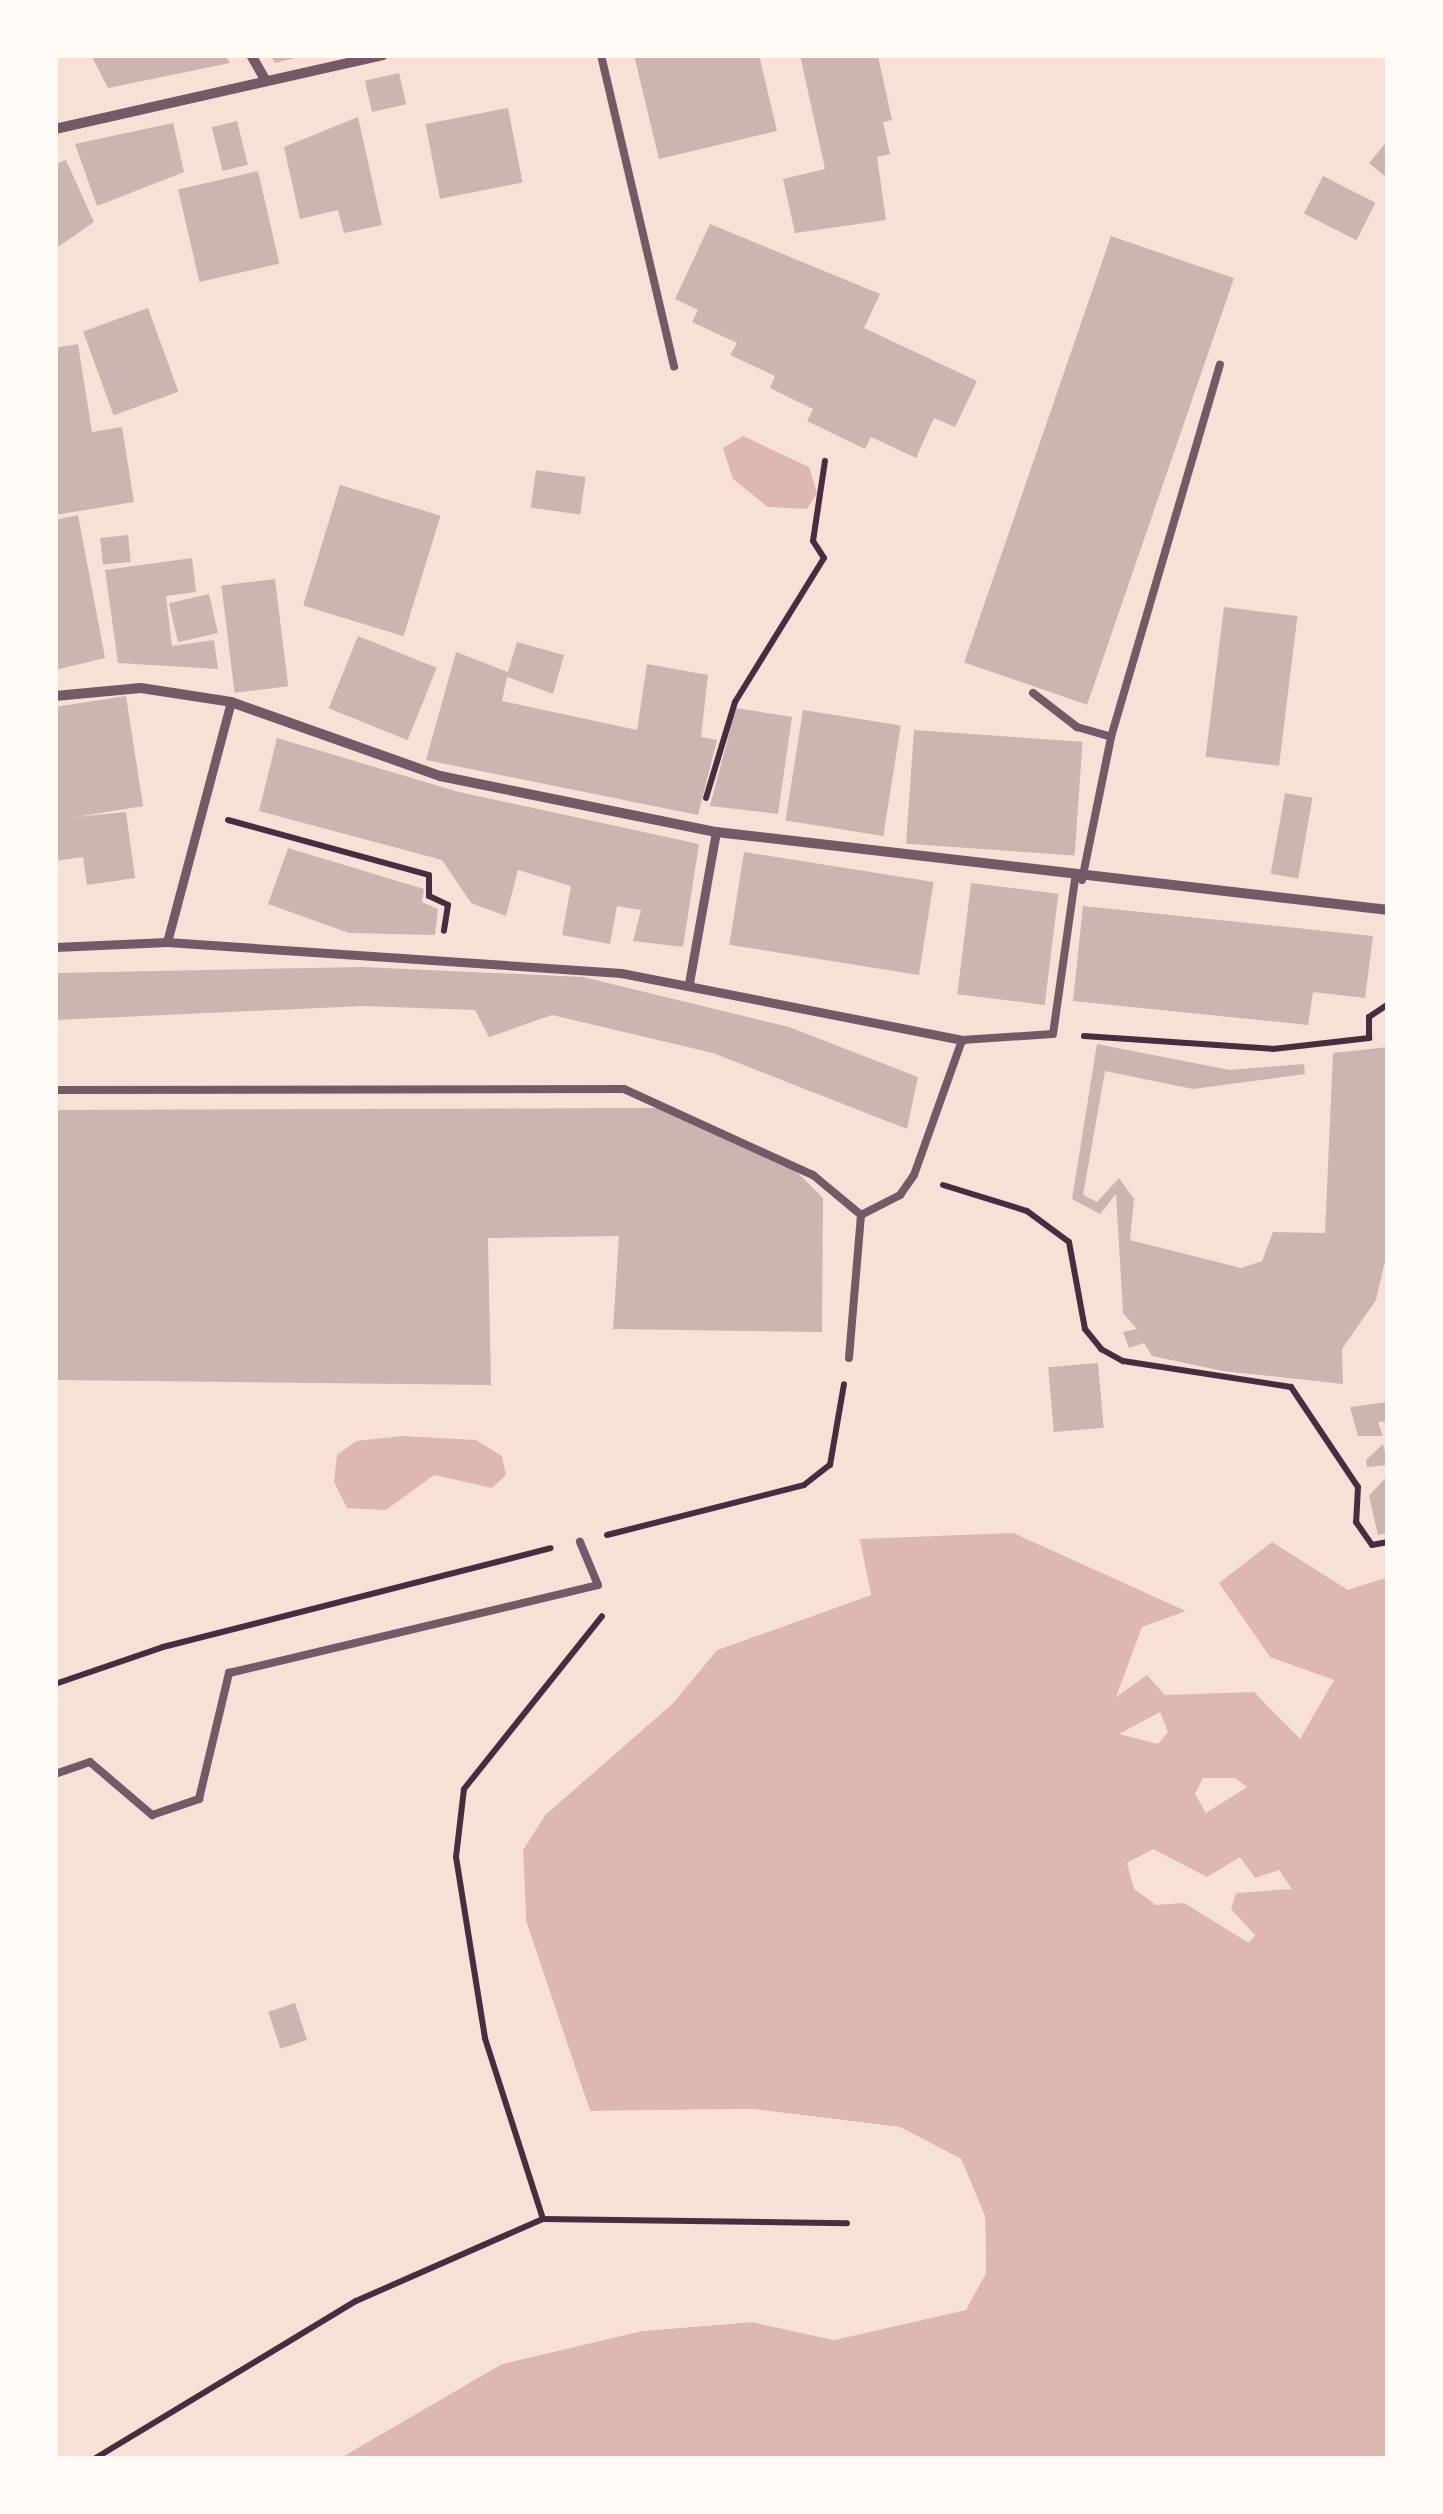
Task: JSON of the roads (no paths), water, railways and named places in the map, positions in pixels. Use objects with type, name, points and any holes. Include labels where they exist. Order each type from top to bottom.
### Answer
[{"type":"street","points":[[250,55],[266,81]]},
{"type":"street","points":[[55,128],[383,55]]},
{"type":"street","points":[[55,696],[141,688],[231,702],[440,776],[716,832],[1078,880],[1388,910]]},
{"type":"street","points":[[167,942],[231,702]]},
{"type":"street","points":[[690,983],[716,832]]},
{"type":"street","points":[[55,947],[167,942],[440,958],[690,983],[962,1040]]},
{"type":"lane","points":[[600,55],[674,367]]},
{"type":"lane","points":[[862,1215],[900,1195],[914,1176],[962,1040],[1053,1034],[1078,880],[1111,737],[1220,365]]},
{"type":"lane","points":[[1033,693],[1077,727],[1111,737]]},
{"type":"lane","points":[[55,1090],[624,1088],[813,1175],[862,1215]]},
{"type":"lane","points":[[849,1358],[862,1215]]},
{"type":"lane","points":[[55,1774],[90,1762],[152,1816],[200,1799],[229,1672],[382,1629],[598,1584],[580,1542]]}]
